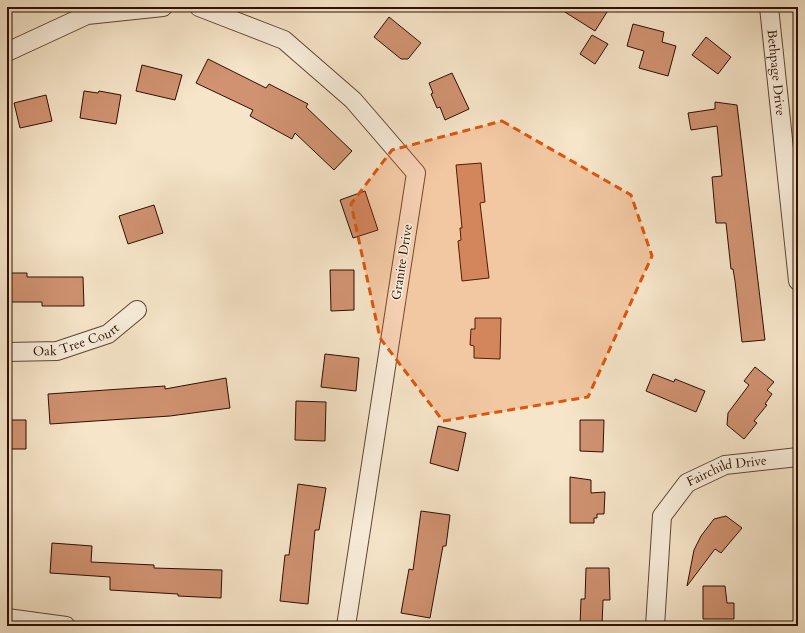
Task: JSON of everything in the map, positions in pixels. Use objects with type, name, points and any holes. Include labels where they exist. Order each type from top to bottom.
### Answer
[{"type":"street","points":[[7,52],[87,16],[163,7]]},
{"type":"street","name":"Granite Drive","points":[[199,7],[284,40],[353,100],[416,173],[346,626]]},
{"type":"street","name":"Bethpage Drive","points":[[769,7],[798,281]]},
{"type":"street","name":"Oak Tree Court","points":[[7,352],[58,351],[108,334],[137,310]]},
{"type":"street","name":"Fairchild Drive","points":[[655,626],[662,516],[687,484],[725,465],[798,457]]},
{"type":"street","points":[[7,618],[66,626]]},
{"type":"highlighted area","points":[[502,121],[631,195],[652,256],[588,397],[443,421],[380,338],[351,204],[392,150]]},
{"type":"building","points":[[557,7],[598,7],[607,12],[595,31]]},
{"type":"building","points":[[389,17],[421,43],[408,59],[401,59],[374,37]]},
{"type":"building","points":[[633,24],[664,32],[662,42],[676,46],[668,76],[639,68],[644,51],[627,46]]},
{"type":"building","points":[[592,35],[608,44],[595,64],[580,54]]},
{"type":"building","points":[[706,37],[731,57],[718,74],[692,55]]},
{"type":"building","points":[[208,59],[266,88],[269,84],[308,104],[306,107],[352,151],[334,170],[295,133],[292,139],[250,116],[253,110],[196,83]]},
{"type":"building","points":[[142,65],[182,75],[175,100],[136,91]]},
{"type":"building","points":[[452,73],[469,109],[445,120],[440,107],[437,108],[431,94],[433,93],[429,83]]},
{"type":"building","points":[[84,91],[98,93],[99,91],[121,95],[116,124],[80,118]]},
{"type":"building","points":[[46,95],[52,121],[20,128],[14,103]]},
{"type":"building","points":[[715,102],[737,105],[765,340],[742,342],[726,223],[716,223],[712,177],[722,176],[717,126],[691,130],[688,113],[715,109]]},
{"type":"building","points":[[481,163],[485,202],[480,203],[489,278],[462,281],[458,241],[461,240],[460,228],[462,228],[456,165]]},
{"type":"building","points":[[365,191],[378,230],[353,238],[340,200]]},
{"type":"building","points":[[154,205],[163,233],[128,244],[119,216]]},
{"type":"building","points":[[330,270],[354,270],[354,310],[331,311]]},
{"type":"building","points":[[7,273],[27,273],[27,277],[83,277],[84,306],[42,306],[42,302],[7,302]]},
{"type":"building","points":[[475,318],[501,318],[500,359],[474,358],[474,346],[470,345],[471,329],[475,329]]},
{"type":"building","points":[[325,354],[359,358],[356,391],[321,387]]},
{"type":"building","points":[[755,367],[774,382],[767,390],[772,394],[765,404],[767,405],[754,421],[757,423],[744,439],[727,425],[728,413],[749,385],[744,381]]},
{"type":"building","points":[[653,374],[674,382],[675,379],[705,391],[696,412],[646,391]]},
{"type":"building","points":[[226,378],[230,408],[170,416],[50,424],[48,394],[165,386],[165,389]]},
{"type":"building","points":[[296,401],[326,402],[325,441],[295,440]]},
{"type":"building","points":[[7,420],[26,420],[26,449],[7,449]]},
{"type":"building","points":[[580,420],[604,420],[603,452],[580,451]]},
{"type":"building","points":[[438,426],[466,433],[458,471],[430,463]]},
{"type":"building","points":[[570,477],[591,480],[591,493],[605,492],[604,514],[597,514],[597,518],[594,518],[594,523],[570,523]]},
{"type":"building","points":[[298,484],[326,488],[319,530],[315,530],[308,604],[280,601],[285,555],[289,555]]},
{"type":"building","points":[[421,511],[450,515],[446,546],[443,546],[430,618],[401,613],[409,569],[413,570]]},
{"type":"building","points":[[726,516],[742,528],[721,553],[715,549],[687,586],[694,550],[701,536],[714,519]]},
{"type":"building","points":[[52,543],[92,546],[91,562],[154,565],[154,568],[222,570],[221,598],[110,590],[110,577],[50,573]]},
{"type":"building","points":[[586,568],[609,568],[610,600],[603,600],[602,626],[580,626],[581,599],[585,599]]},
{"type":"building","points":[[703,586],[725,586],[727,603],[734,603],[734,619],[703,619]]}]
